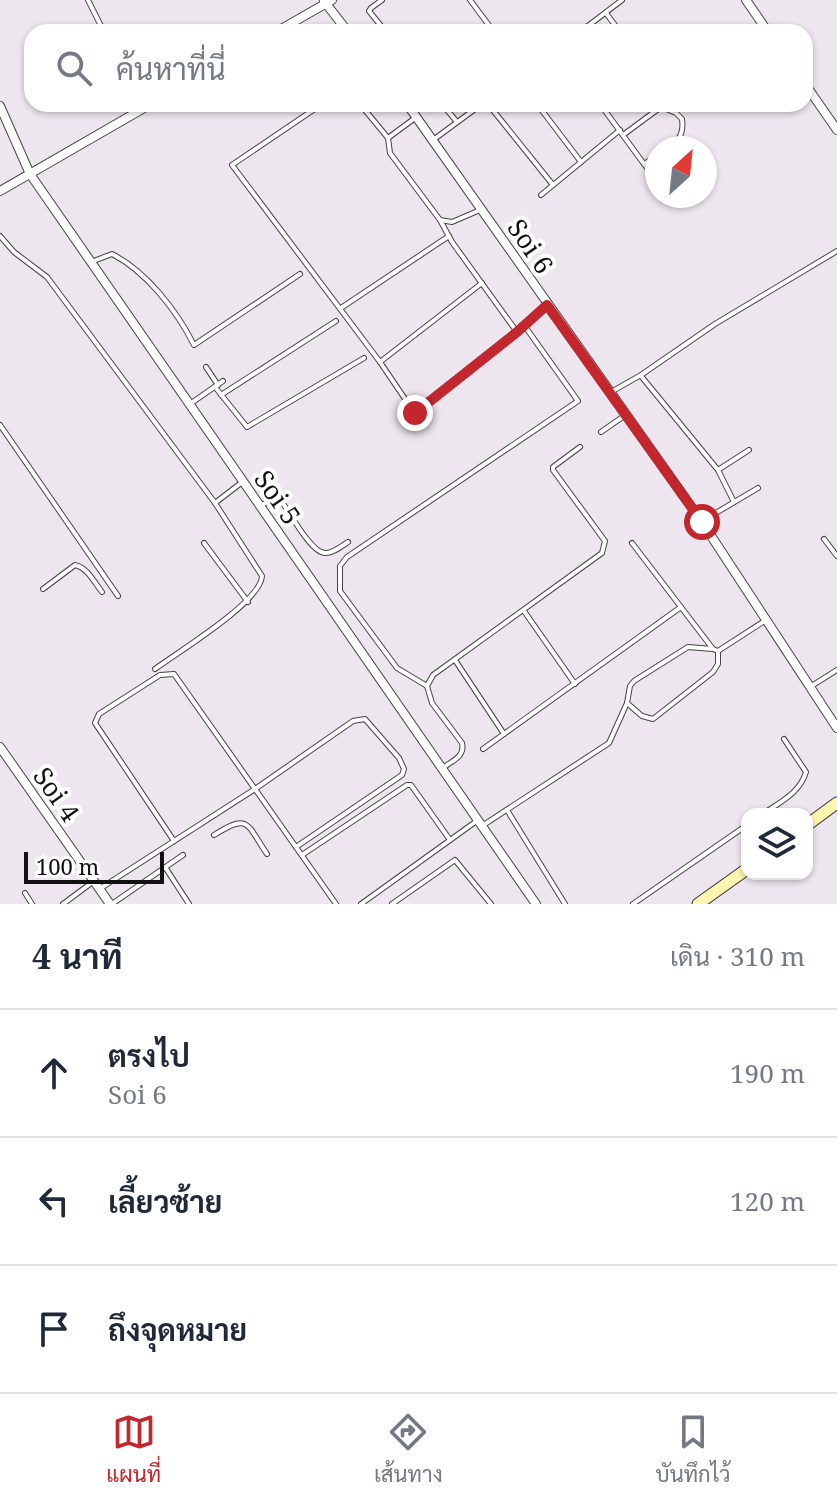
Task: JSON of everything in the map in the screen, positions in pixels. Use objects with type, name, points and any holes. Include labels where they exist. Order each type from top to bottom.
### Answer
[{"type":"main road","points":[[813,821],[837,803]]},
{"type":"main road","points":[[698,904],[741,873]]},
{"type":"street","points":[[746,0],[762,24]]},
{"type":"street","points":[[289,24],[327,1],[343,24]]},
{"type":"street","points":[[813,96],[837,130]]},
{"type":"street","name":"Soi 5","points":[[0,106],[4,125],[30,174],[480,823],[531,902]]},
{"type":"street","points":[[0,191],[137,112]]},
{"type":"street","name":"Soi 6","points":[[413,112],[702,522],[837,728]]},
{"type":"street","name":"Soi 4","points":[[0,747],[111,904]]},
{"type":"lane","points":[[88,0],[100,24]]},
{"type":"lane","points":[[380,24],[369,11],[382,0]]},
{"type":"lane","points":[[470,0],[488,24]]},
{"type":"lane","points":[[591,24],[615,2],[622,0]]},
{"type":"lane","points":[[606,13],[614,24]]},
{"type":"lane","points":[[310,112],[232,165],[380,362],[420,421]]},
{"type":"lane","points":[[367,112],[388,138],[390,153],[517,332]]},
{"type":"lane","points":[[449,112],[457,122]]},
{"type":"lane","points":[[431,141],[473,112]]},
{"type":"lane","points":[[492,112],[553,185]]},
{"type":"lane","points":[[543,112],[581,162]]},
{"type":"lane","points":[[606,112],[644,164]]},
{"type":"lane","points":[[541,195],[581,162],[654,112]]},
{"type":"lane","points":[[676,113],[682,119],[684,129],[680,136]]},
{"type":"lane","points":[[388,138],[417,117]]},
{"type":"lane","points":[[440,220],[452,222],[482,209]]},
{"type":"lane","points":[[0,236],[14,252],[47,277],[215,503],[262,576],[257,591],[248,602],[155,669]]},
{"type":"lane","points":[[341,309],[449,236]]},
{"type":"lane","points":[[611,392],[715,324],[837,251]]},
{"type":"lane","points":[[91,262],[112,254],[136,268],[165,302],[194,345],[300,274]]},
{"type":"lane","points":[[380,362],[482,283]]},
{"type":"lane","points":[[415,413],[547,305]]},
{"type":"lane","points":[[221,395],[336,321]]},
{"type":"lane","points":[[442,768],[461,756],[463,748],[432,703],[427,686],[397,668],[340,591],[340,566],[347,557],[578,401],[524,325]]},
{"type":"lane","points":[[206,367],[219,384],[221,395],[247,427],[364,358]]},
{"type":"lane","points":[[641,375],[718,470],[734,502]]},
{"type":"lane","points":[[190,404],[219,384]]},
{"type":"lane","points":[[601,432],[626,414]]},
{"type":"lane","points":[[0,425],[118,596]]},
{"type":"lane","points":[[427,686],[433,675],[602,553],[605,541],[553,470],[555,465],[580,447]]},
{"type":"lane","points":[[718,470],[749,450]]},
{"type":"lane","points":[[215,503],[243,482]]},
{"type":"lane","points":[[702,522],[758,488]]},
{"type":"lane","points":[[260,506],[275,498],[280,499],[313,547],[322,553],[348,542]]},
{"type":"lane","points":[[824,539],[837,556]]},
{"type":"lane","points":[[204,543],[248,602]]},
{"type":"lane","points":[[627,703],[642,716],[653,719],[713,672],[718,664],[715,650],[632,543]]},
{"type":"lane","points":[[43,589],[75,565],[84,568],[102,592]]},
{"type":"lane","points":[[483,749],[681,607]]},
{"type":"lane","points":[[524,610],[575,684]]},
{"type":"lane","points":[[361,904],[450,840],[507,810],[609,743],[634,681],[688,647],[715,650],[766,620]]},
{"type":"lane","points":[[455,660],[504,734]]},
{"type":"lane","points":[[810,687],[837,670]]},
{"type":"lane","points":[[174,841],[95,723],[99,714],[160,675],[174,674],[336,904]]},
{"type":"lane","points":[[63,904],[174,841],[357,718],[365,719],[399,758],[404,769],[402,775],[296,847]]},
{"type":"lane","points":[[771,808],[798,789],[806,772],[784,739]]},
{"type":"lane","points":[[302,856],[407,785],[411,785],[450,840]]},
{"type":"lane","points":[[507,810],[565,904]]},
{"type":"lane","points":[[214,835],[235,822],[242,822],[267,854]]},
{"type":"lane","points":[[633,904],[741,829]]},
{"type":"lane","points":[[111,904],[183,855]]},
{"type":"lane","points":[[392,904],[455,860],[491,904]]},
{"type":"lane","points":[[165,867],[189,904]]},
{"type":"lane","points":[[25,893],[32,904]]},
{"type":"shaded area","points":[[0,0],[837,0],[837,904],[0,904]]},
{"type":"route","points":[[415,413],[547,305],[702,522]]}]
